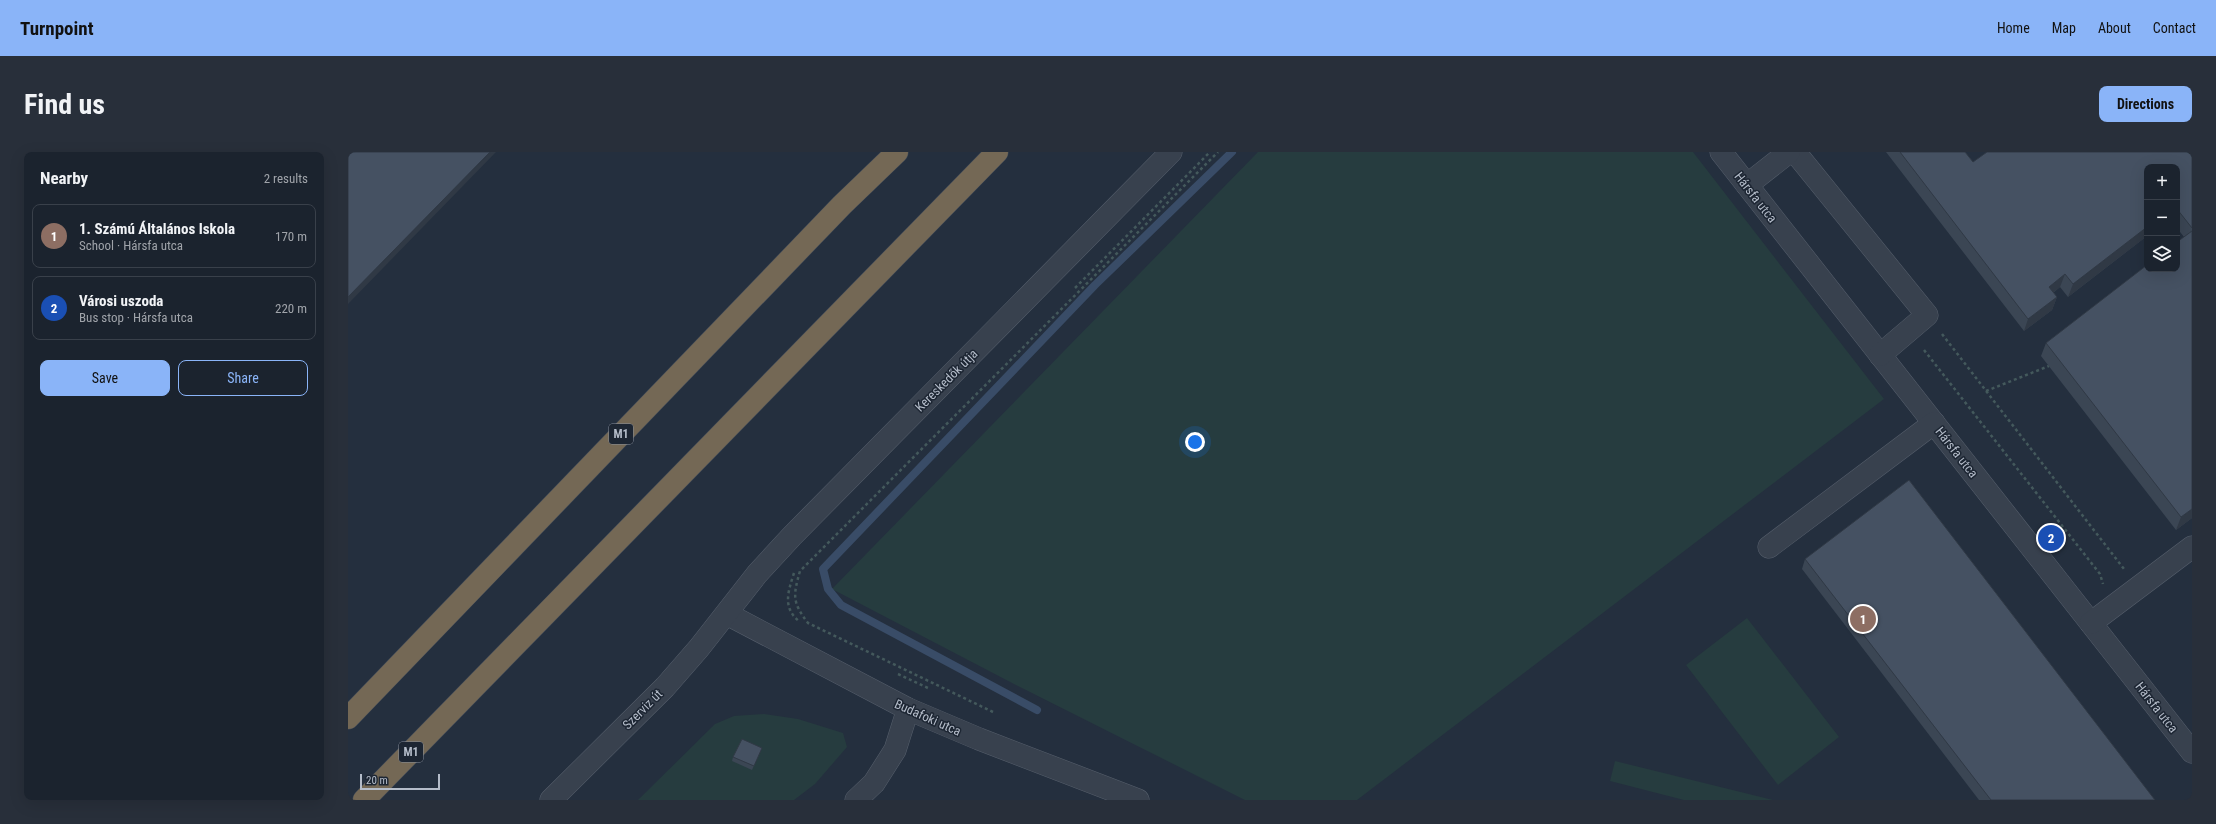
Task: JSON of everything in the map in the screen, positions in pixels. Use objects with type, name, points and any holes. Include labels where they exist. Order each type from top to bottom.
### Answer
[{"type":"highway","name":"M1","points":[[348,718],[836,211],[897,152]]},
{"type":"highway","name":"M1","points":[[364,800],[997,152]]},
{"type":"street","name":"Kereskedők útja","points":[[727,614],[757,574],[792,536],[1170,152]]},
{"type":"street","name":"Hársfa utca","points":[[1721,152],[1747,185],[1887,348],[1934,423],[2192,752]]},
{"type":"street","points":[[1747,185],[1789,152]]},
{"type":"street","points":[[1795,152],[1926,315],[1887,348]]},
{"type":"street","points":[[1770,548],[1934,423]]},
{"type":"street","points":[[2091,623],[2192,547]]},
{"type":"street","name":"Budafoki utca","points":[[727,614],[908,709],[979,739],[1138,800]]},
{"type":"street","name":"Szerviz út","points":[[551,800],[665,687],[727,614]]},
{"type":"street","points":[[856,800],[874,783],[896,750],[908,709]]},
{"type":"path","points":[[1070,293],[1210,152]]},
{"type":"path","points":[[993,712],[808,623],[797,609],[794,593],[800,571],[1218,152]]},
{"type":"path","points":[[1926,315],[2138,587]]},
{"type":"path","points":[[1887,348],[1923,349],[2100,574],[2108,609]]},
{"type":"path","points":[[1986,391],[2049,366]]},
{"type":"path","points":[[790,574],[795,569],[786,597],[796,619],[805,627]]},
{"type":"path","points":[[891,670],[934,691]]},
{"type":"green space","points":[[1258,152],[1693,152],[1884,399],[1357,800],[1245,800],[1014,684],[832,589]]},
{"type":"green space","points":[[1747,618],[1839,737],[1778,785],[1686,665]]},
{"type":"green space","points":[[764,714],[798,719],[843,733],[847,747],[815,784],[794,800],[638,800],[715,724],[734,716]]},
{"type":"green space","points":[[1615,761],[1773,800],[1684,800],[1610,781]]},
{"type":"building","points":[[348,152],[490,152],[348,297]]},
{"type":"building","points":[[1900,152],[1965,152],[1973,162],[1987,152],[2192,152],[2192,228],[2180,213],[2180,164],[2144,164],[2144,229],[2073,284],[2065,274],[2049,287],[2057,297],[2028,319]]},
{"type":"building","points":[[2192,231],[2192,509],[2181,517],[2046,343],[2144,267],[2144,272],[2180,272],[2180,240]]},
{"type":"building","points":[[1909,480],[2155,800],[1991,800],[1805,559]]},
{"type":"building","points":[[742,739],[762,748],[754,766],[733,757]]},
{"type":"waterway","points":[[1037,710],[841,605],[828,589],[823,569],[1095,285],[1232,152]]},
{"type":"place","name":"Városi uszoda","points":[[2051,538]]},
{"type":"place","name":"1. Számú Általános Iskola","points":[[1863,619]]}]
